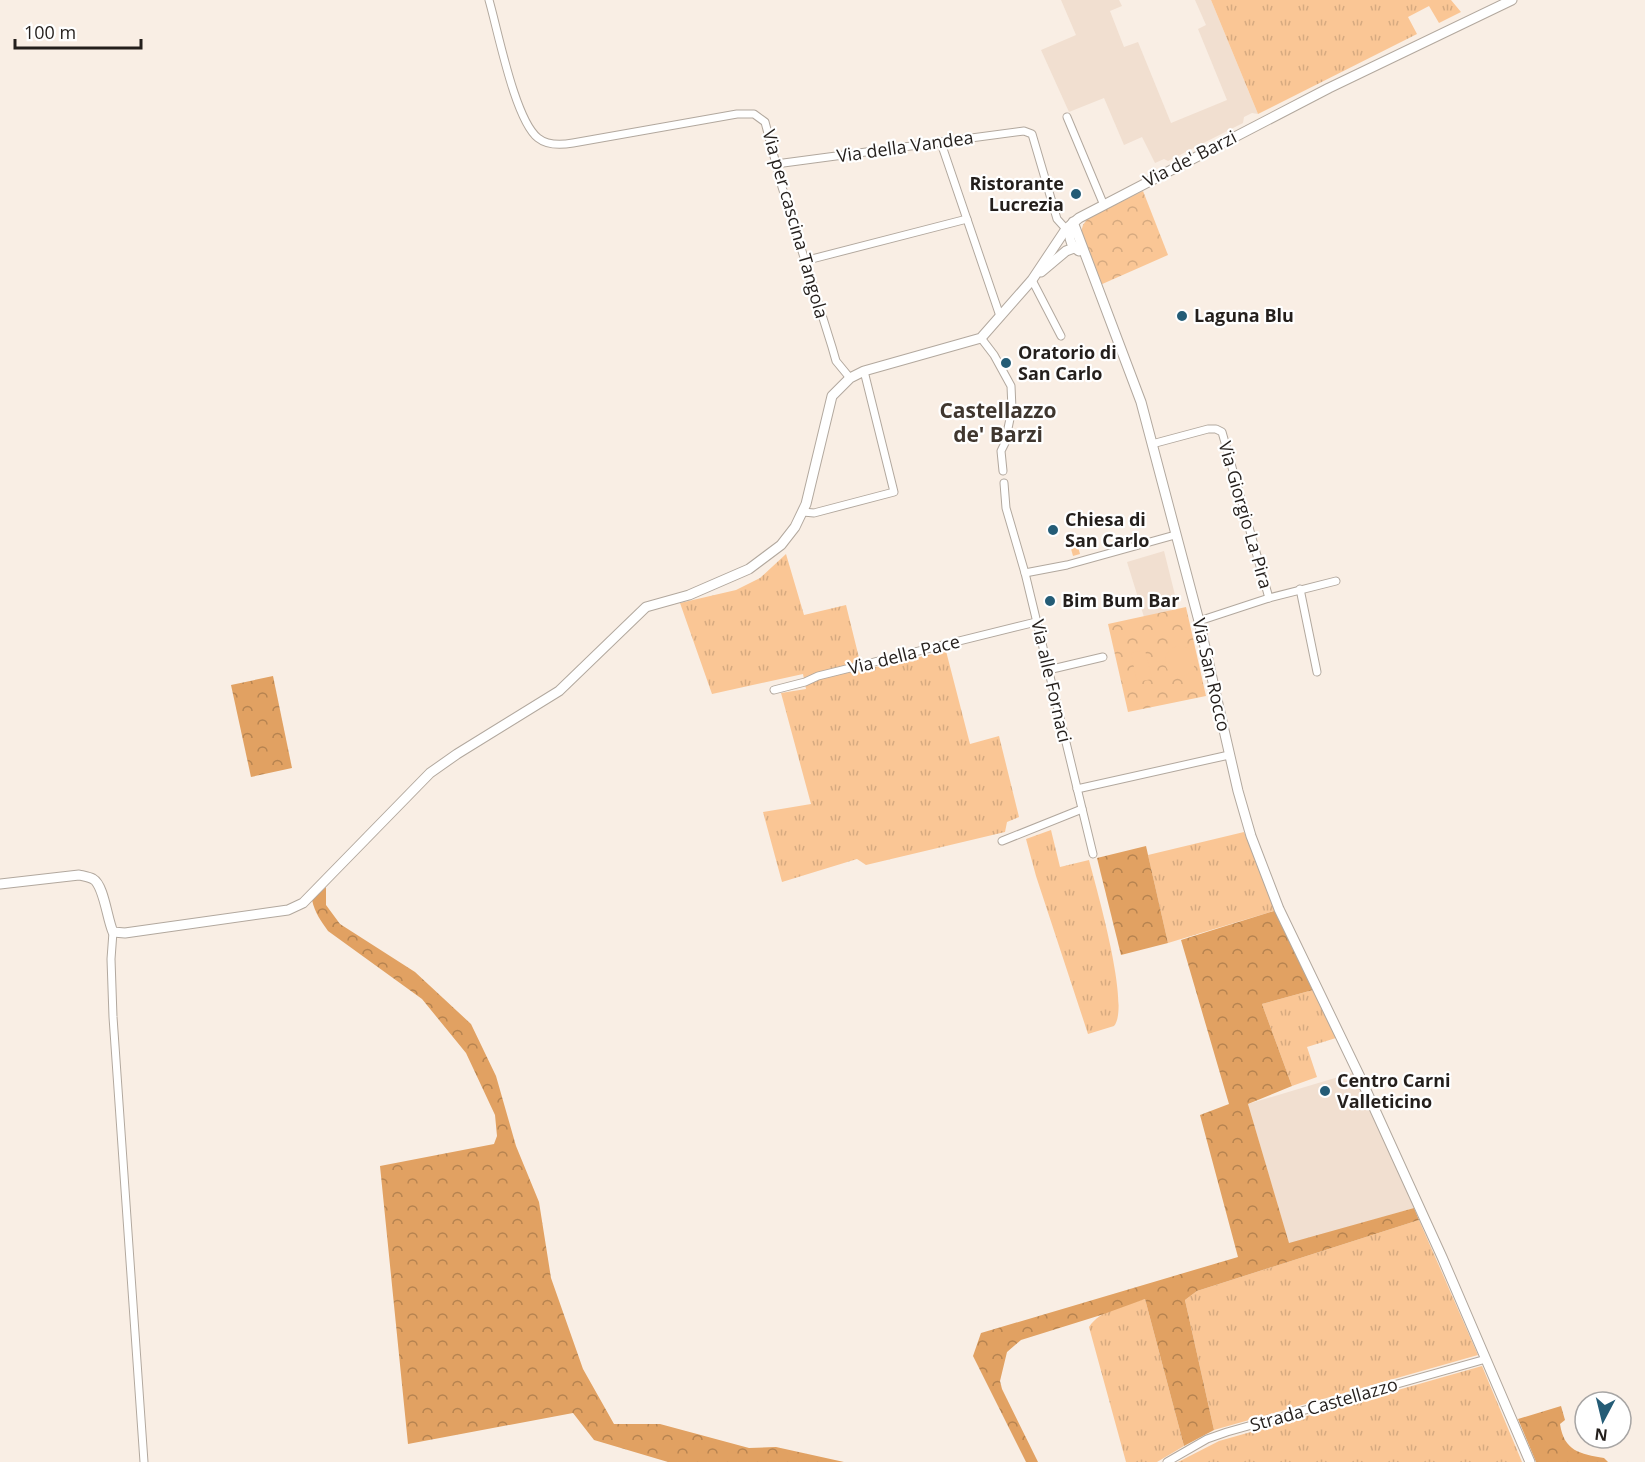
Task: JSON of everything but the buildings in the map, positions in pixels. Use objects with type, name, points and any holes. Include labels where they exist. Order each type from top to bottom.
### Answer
[{"type":"street","name":"Via per cascina Tangola","points":[[489,0],[517,99],[531,132],[540,140],[560,145],[737,114],[754,114],[765,122],[804,261],[836,361],[850,378]]},
{"type":"street","name":"Via de' Barzi","points":[[1032,280],[1069,226],[1103,203],[1329,88],[1512,0]]},
{"type":"street","points":[[1067,117],[1103,203]]},
{"type":"street","name":"Via della Vandea","points":[[776,164],[1024,131],[1032,134],[1057,219],[1069,226]]},
{"type":"street","points":[[941,143],[1000,316]]},
{"type":"street","points":[[804,261],[967,219]]},
{"type":"street","points":[[1069,226],[1074,248],[1086,256]]},
{"type":"street","name":"Via San Rocco","points":[[1069,226],[1086,256],[1141,402],[1199,621],[1229,755],[1245,814],[1279,909],[1360,1077],[1486,1359]]},
{"type":"street","points":[[113,932],[124,933],[288,910],[303,903],[430,773],[560,691],[646,607],[689,595],[749,569],[781,544],[795,527],[803,512],[832,396],[850,378],[864,371],[981,338],[1032,280],[1066,251],[1074,248]]},
{"type":"street","points":[[1032,280],[1061,336]]},
{"type":"street","points":[[981,338],[994,355],[1011,386],[1012,409],[1005,443],[1001,451],[1003,471]]},
{"type":"street","points":[[803,512],[814,513],[894,492],[864,371]]},
{"type":"street","name":"Via Giorgio La Pira","points":[[1152,444],[1208,429],[1222,432],[1269,598]]},
{"type":"street","name":"Via alle Fornaci","points":[[1004,483],[1006,508],[1025,573],[1093,854]]},
{"type":"street","points":[[1025,573],[1067,565],[1175,535]]},
{"type":"street","points":[[1199,621],[1269,598],[1336,581]]},
{"type":"street","points":[[1300,589],[1317,672]]},
{"type":"street","name":"Via della Pace","points":[[774,690],[818,676],[1036,622]]},
{"type":"street","points":[[1048,670],[1103,657]]},
{"type":"street","points":[[1077,789],[1229,755]]},
{"type":"street","points":[[1002,841],[1082,809]]},
{"type":"street","points":[[0,884],[79,875],[95,880],[100,888],[113,932],[111,959],[113,1017],[144,1462]]},
{"type":"street","points":[[1486,1359],[1530,1462]]},
{"type":"street","name":"Strada Castellazzo","points":[[1167,1462],[1207,1439],[1227,1432],[1486,1359]]},
{"type":"shaded area","points":[[1061,0],[1119,0],[1122,6],[1110,11],[1124,47],[1138,42],[1171,123],[1227,100],[1198,29],[1206,25],[1195,0],[1211,0],[1258,114],[1252,113],[1244,117],[1243,123],[1168,161],[1164,159],[1155,163],[1142,137],[1124,145],[1104,98],[1069,112],[1041,50],[1076,35]]},
{"type":"shaded area","points":[[1164,551],[1176,599],[1168,601],[1171,611],[1144,617],[1127,562]]},
{"type":"shaded area","points":[[1355,1072],[1414,1208],[1289,1244],[1248,1104]]},
{"type":"green space","points":[[1211,0],[1451,0],[1461,12],[1439,23],[1429,6],[1408,17],[1417,34],[1258,114]]},
{"type":"green space","points":[[1143,191],[1168,255],[1100,285],[1081,232],[1083,225],[1088,218]]},
{"type":"green space","points":[[1075,536],[1080,554],[1073,556],[1068,538]]},
{"type":"green space","points":[[786,554],[804,615],[846,605],[862,670],[946,651],[970,744],[999,736],[1019,817],[1007,822],[1005,832],[866,865],[857,859],[782,882],[763,812],[811,804],[781,693],[806,689],[803,674],[712,694],[680,603],[736,590],[760,578]]},
{"type":"green space","points":[[1186,607],[1206,696],[1128,712],[1108,624]]},
{"type":"green space","points":[[1180,646],[1186,647],[1194,655],[1194,667],[1186,675],[1180,676],[1174,675],[1166,667],[1165,661],[1166,655],[1174,647]]},
{"type":"green space","points":[[1145,650],[1152,679],[1137,682],[1131,653]]},
{"type":"green space","points":[[273,676],[292,768],[251,777],[231,685]]},
{"type":"green space","points":[[1051,830],[1060,867],[1089,860],[1115,972],[1118,1015],[1114,1026],[1088,1034],[1026,839]]},
{"type":"green space","points":[[1244,832],[1277,910],[1168,943],[1148,855]]},
{"type":"green space","points":[[1146,846],[1168,943],[1121,955],[1097,858]]},
{"type":"green space","points":[[326,887],[326,905],[340,924],[415,972],[471,1024],[496,1076],[516,1146],[539,1202],[551,1278],[583,1369],[614,1424],[660,1424],[749,1448],[776,1447],[844,1462],[668,1462],[594,1440],[573,1413],[408,1444],[380,1166],[494,1144],[497,1136],[495,1115],[466,1053],[422,999],[328,931],[312,900]]},
{"type":"green space","points":[[1277,910],[1313,990],[1262,1004],[1292,1086],[1248,1104],[1289,1243],[1414,1208],[1419,1220],[1197,1291],[1185,1300],[1214,1430],[1184,1446],[1145,1299],[1021,1340],[1007,1352],[1000,1381],[1038,1462],[1026,1462],[973,1356],[981,1333],[1238,1257],[1200,1115],[1229,1104],[1181,940]]},
{"type":"green space","points":[[1313,990],[1336,1038],[1307,1047],[1317,1077],[1292,1086],[1262,1004]]},
{"type":"green space","points":[[1419,1220],[1478,1355],[1214,1430],[1185,1300],[1197,1291]]},
{"type":"green space","points":[[1145,1299],[1184,1446],[1157,1462],[1126,1462],[1089,1327],[1107,1312]]},
{"type":"green space","points":[[1482,1366],[1522,1462],[1178,1462],[1219,1441]]},
{"type":"green space","points":[[1561,1406],[1565,1420],[1560,1424],[1569,1446],[1581,1453],[1604,1458],[1608,1462],[1536,1462],[1518,1419]]},
{"type":"place","name":"Ristorante Lucrezia","points":[[1076,194]]},
{"type":"place","name":"Laguna Blu","points":[[1182,316]]},
{"type":"place","name":"Oratorio di San Carlo","points":[[1006,363]]},
{"type":"place","name":"Chiesa di San Carlo","points":[[1053,530]]},
{"type":"place","name":"Bim Bum Bar","points":[[1050,601]]},
{"type":"place","name":"Centro Carni Valleticino","points":[[1325,1091]]},
{"type":"district","name":"Castellazzo de' Barzi","points":[[998,423]]}]
